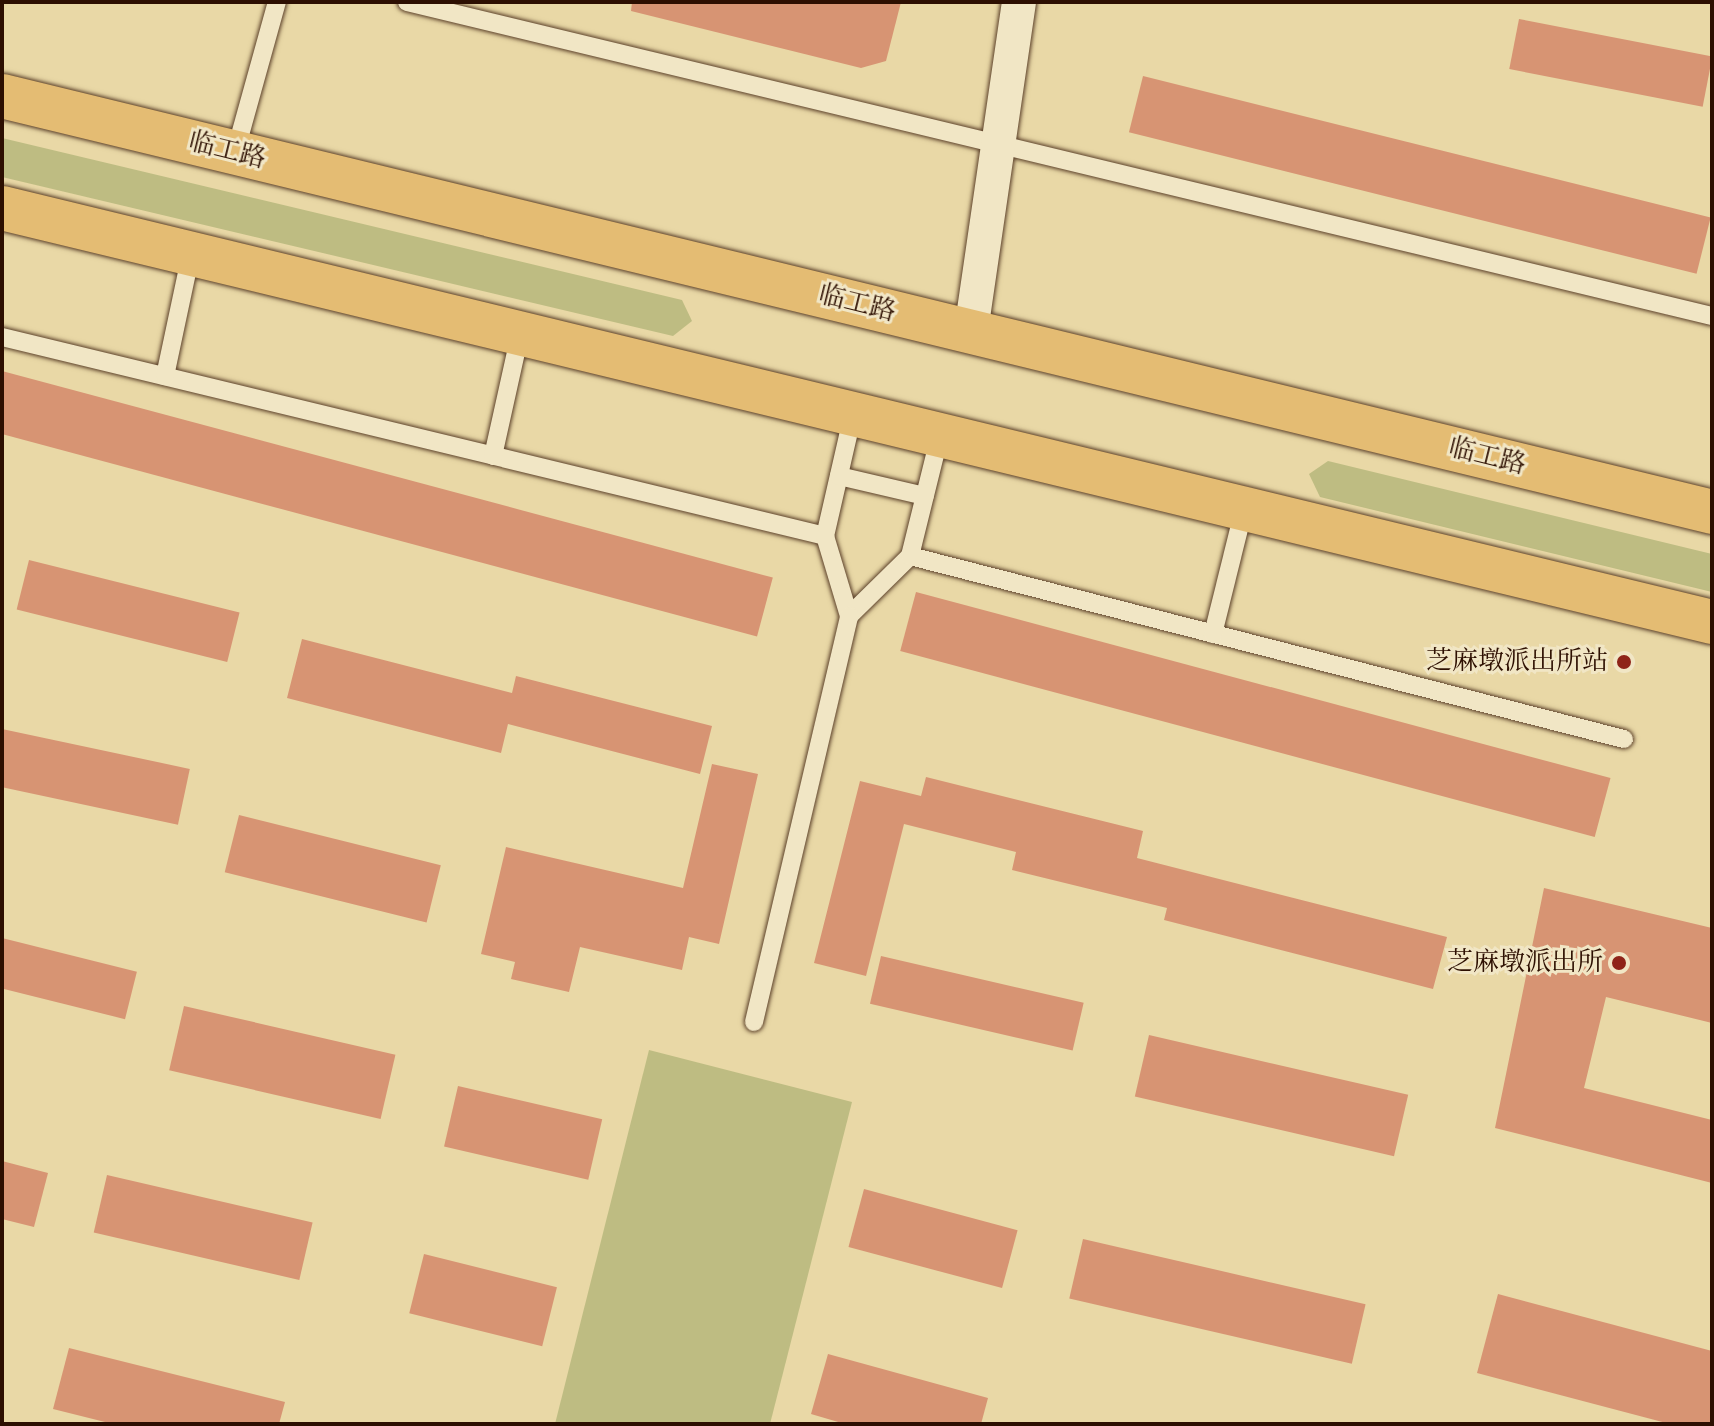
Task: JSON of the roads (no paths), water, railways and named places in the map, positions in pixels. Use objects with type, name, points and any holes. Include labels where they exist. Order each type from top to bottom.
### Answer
[{"type":"main road","name":"临工路","points":[[2,96],[1712,512]]},
{"type":"main road","points":[[2,208],[1712,622]]},
{"type":"street","points":[[971,331],[1019,2]]},
{"type":"lane","points":[[235,153],[277,2]]},
{"type":"lane","points":[[407,2],[1712,316]]},
{"type":"lane","points":[[165,376],[191,254]]},
{"type":"lane","points":[[493,456],[520,334]]},
{"type":"lane","points":[[2,337],[825,536]]},
{"type":"lane","points":[[754,1022],[849,616],[825,536],[853,414]]},
{"type":"lane","points":[[849,616],[910,556],[940,435]]},
{"type":"lane","points":[[839,476],[925,496]]},
{"type":"lane","points":[[1213,634],[1244,509]]},
{"type":"lane","points":[[910,556],[1624,739]]},
{"type":"place","name":"芝麻墩派出所站","points":[[1624,662]]},
{"type":"place","name":"芝麻墩派出所","points":[[1619,963]]}]
